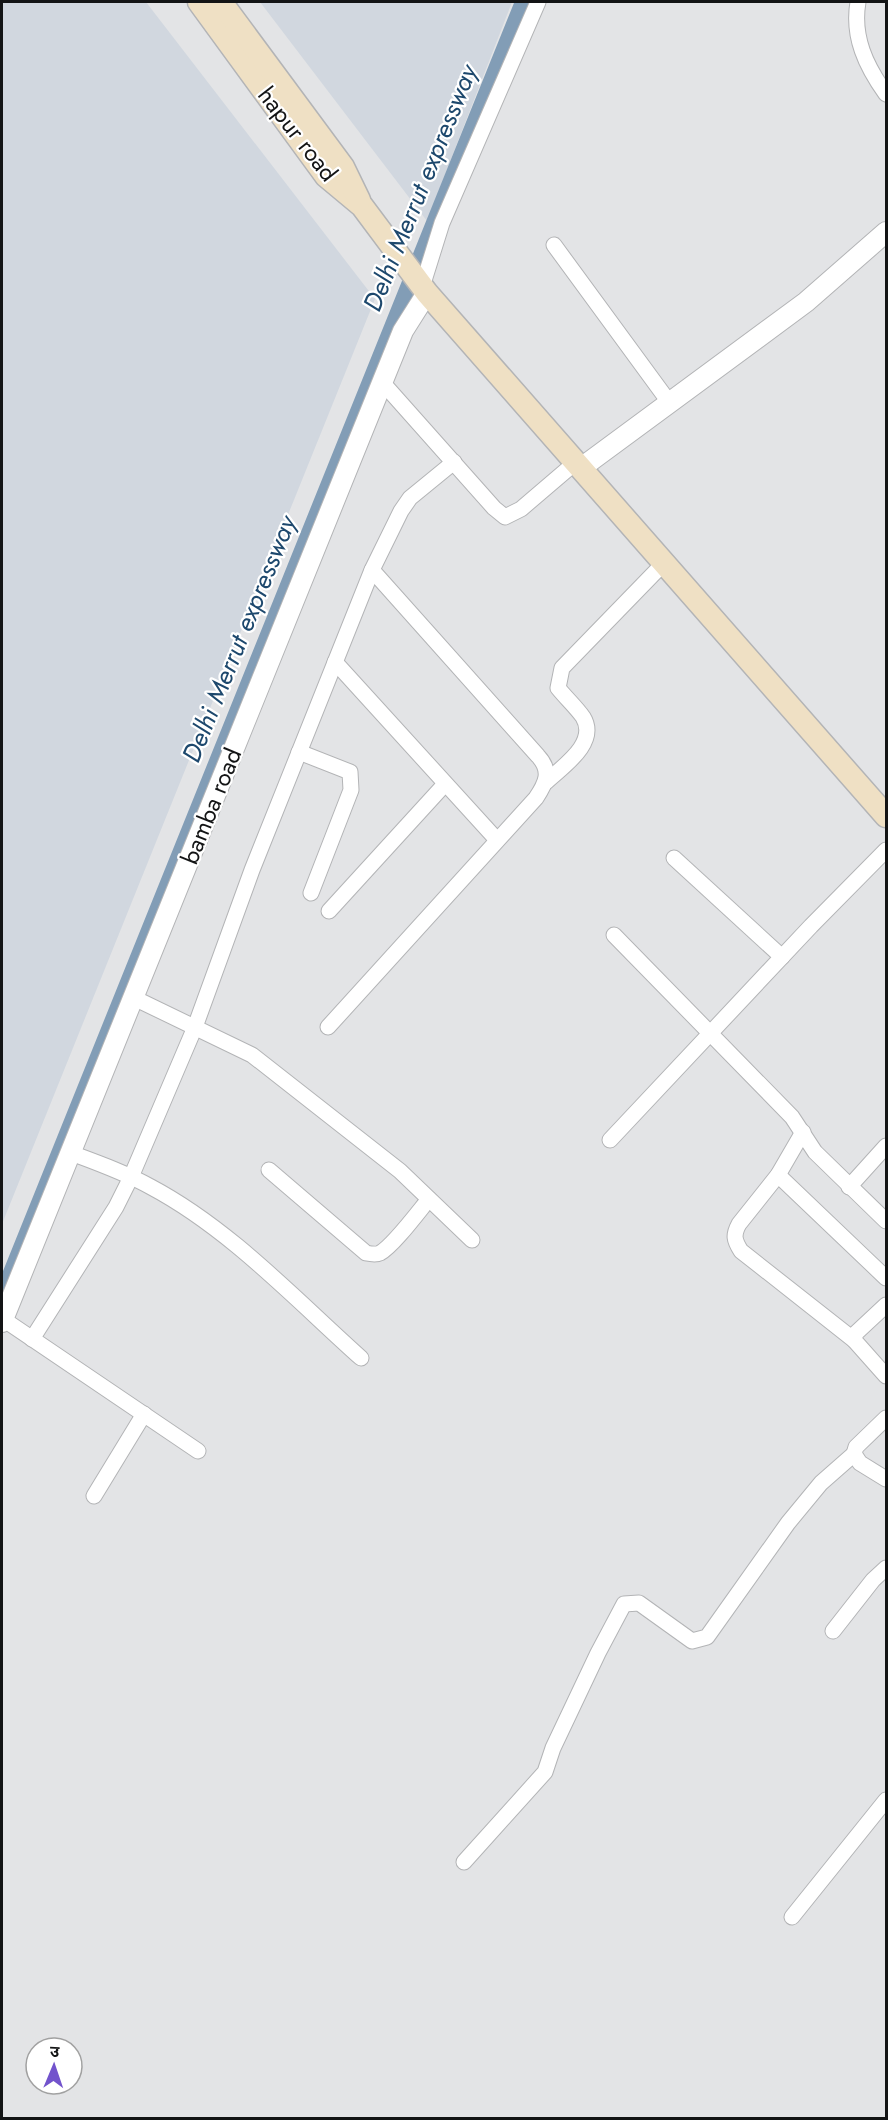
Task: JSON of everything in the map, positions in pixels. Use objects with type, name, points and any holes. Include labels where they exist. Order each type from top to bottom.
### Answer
[{"type":"main road","name":"hapur road","points":[[199,2],[326,176],[362,206]]},
{"type":"main road","name":"hapur road","points":[[221,2],[343,167],[362,206]]},
{"type":"main road","points":[[362,206],[423,288],[886,816]]},
{"type":"street","points":[[423,288],[442,223],[538,2]]},
{"type":"street","points":[[858,2],[857,34],[861,49],[865,61],[886,94]]},
{"type":"street","points":[[382,382],[494,508],[506,517],[521,509],[578,465],[806,302],[886,232]]},
{"type":"street","points":[[554,245],[669,402]]},
{"type":"street","name":"bamba road","points":[[2,1321],[382,382],[423,288]]},
{"type":"street","points":[[32,1339],[107,1223],[131,1177],[195,1027],[372,570],[400,511],[410,498],[454,462]]},
{"type":"street","points":[[328,1027],[536,798],[546,782],[580,749],[588,736],[587,726],[583,717],[558,688],[562,668],[664,563]]},
{"type":"street","points":[[372,570],[545,764],[546,782]]},
{"type":"street","points":[[335,662],[496,840]]},
{"type":"street","points":[[300,752],[350,772],[352,778],[351,790],[311,893]]},
{"type":"street","points":[[329,911],[445,784]]},
{"type":"street","points":[[610,1140],[886,850]]},
{"type":"street","points":[[674,858],[782,957]]},
{"type":"street","points":[[614,935],[792,1117],[815,1152],[886,1221]]},
{"type":"street","points":[[134,998],[252,1055],[272,1069],[400,1171],[472,1240]]},
{"type":"street","points":[[803,1132],[778,1175],[739,1224],[735,1233],[735,1242],[741,1251],[854,1340],[886,1376]]},
{"type":"street","points":[[849,1187],[886,1146]]},
{"type":"street","points":[[71,1153],[131,1177],[180,1204],[237,1248],[362,1358]]},
{"type":"street","points":[[268,1170],[366,1252],[373,1255],[380,1253],[388,1246],[429,1199]]},
{"type":"street","points":[[778,1175],[886,1278]]},
{"type":"street","points":[[854,1340],[856,1333],[886,1305]]},
{"type":"street","points":[[2,1321],[198,1451]]},
{"type":"street","points":[[94,1496],[144,1414]]},
{"type":"street","points":[[464,1862],[544,1772],[598,1653],[624,1604],[639,1603],[692,1641],[707,1637],[788,1523],[820,1483],[854,1454],[856,1447],[886,1418]]},
{"type":"street","points":[[854,1454],[860,1463],[886,1479]]},
{"type":"street","points":[[833,1631],[873,1580],[886,1568]]},
{"type":"street","points":[[792,1917],[886,1800]]},
{"type":"shaded area","points":[[2,2],[146,2],[375,299],[2,1224]]},
{"type":"shaded area","points":[[260,2],[512,2],[427,221]]},
{"type":"waterway","name":"Delhi Merrut expressway","points":[[2,1295],[523,2]]}]
